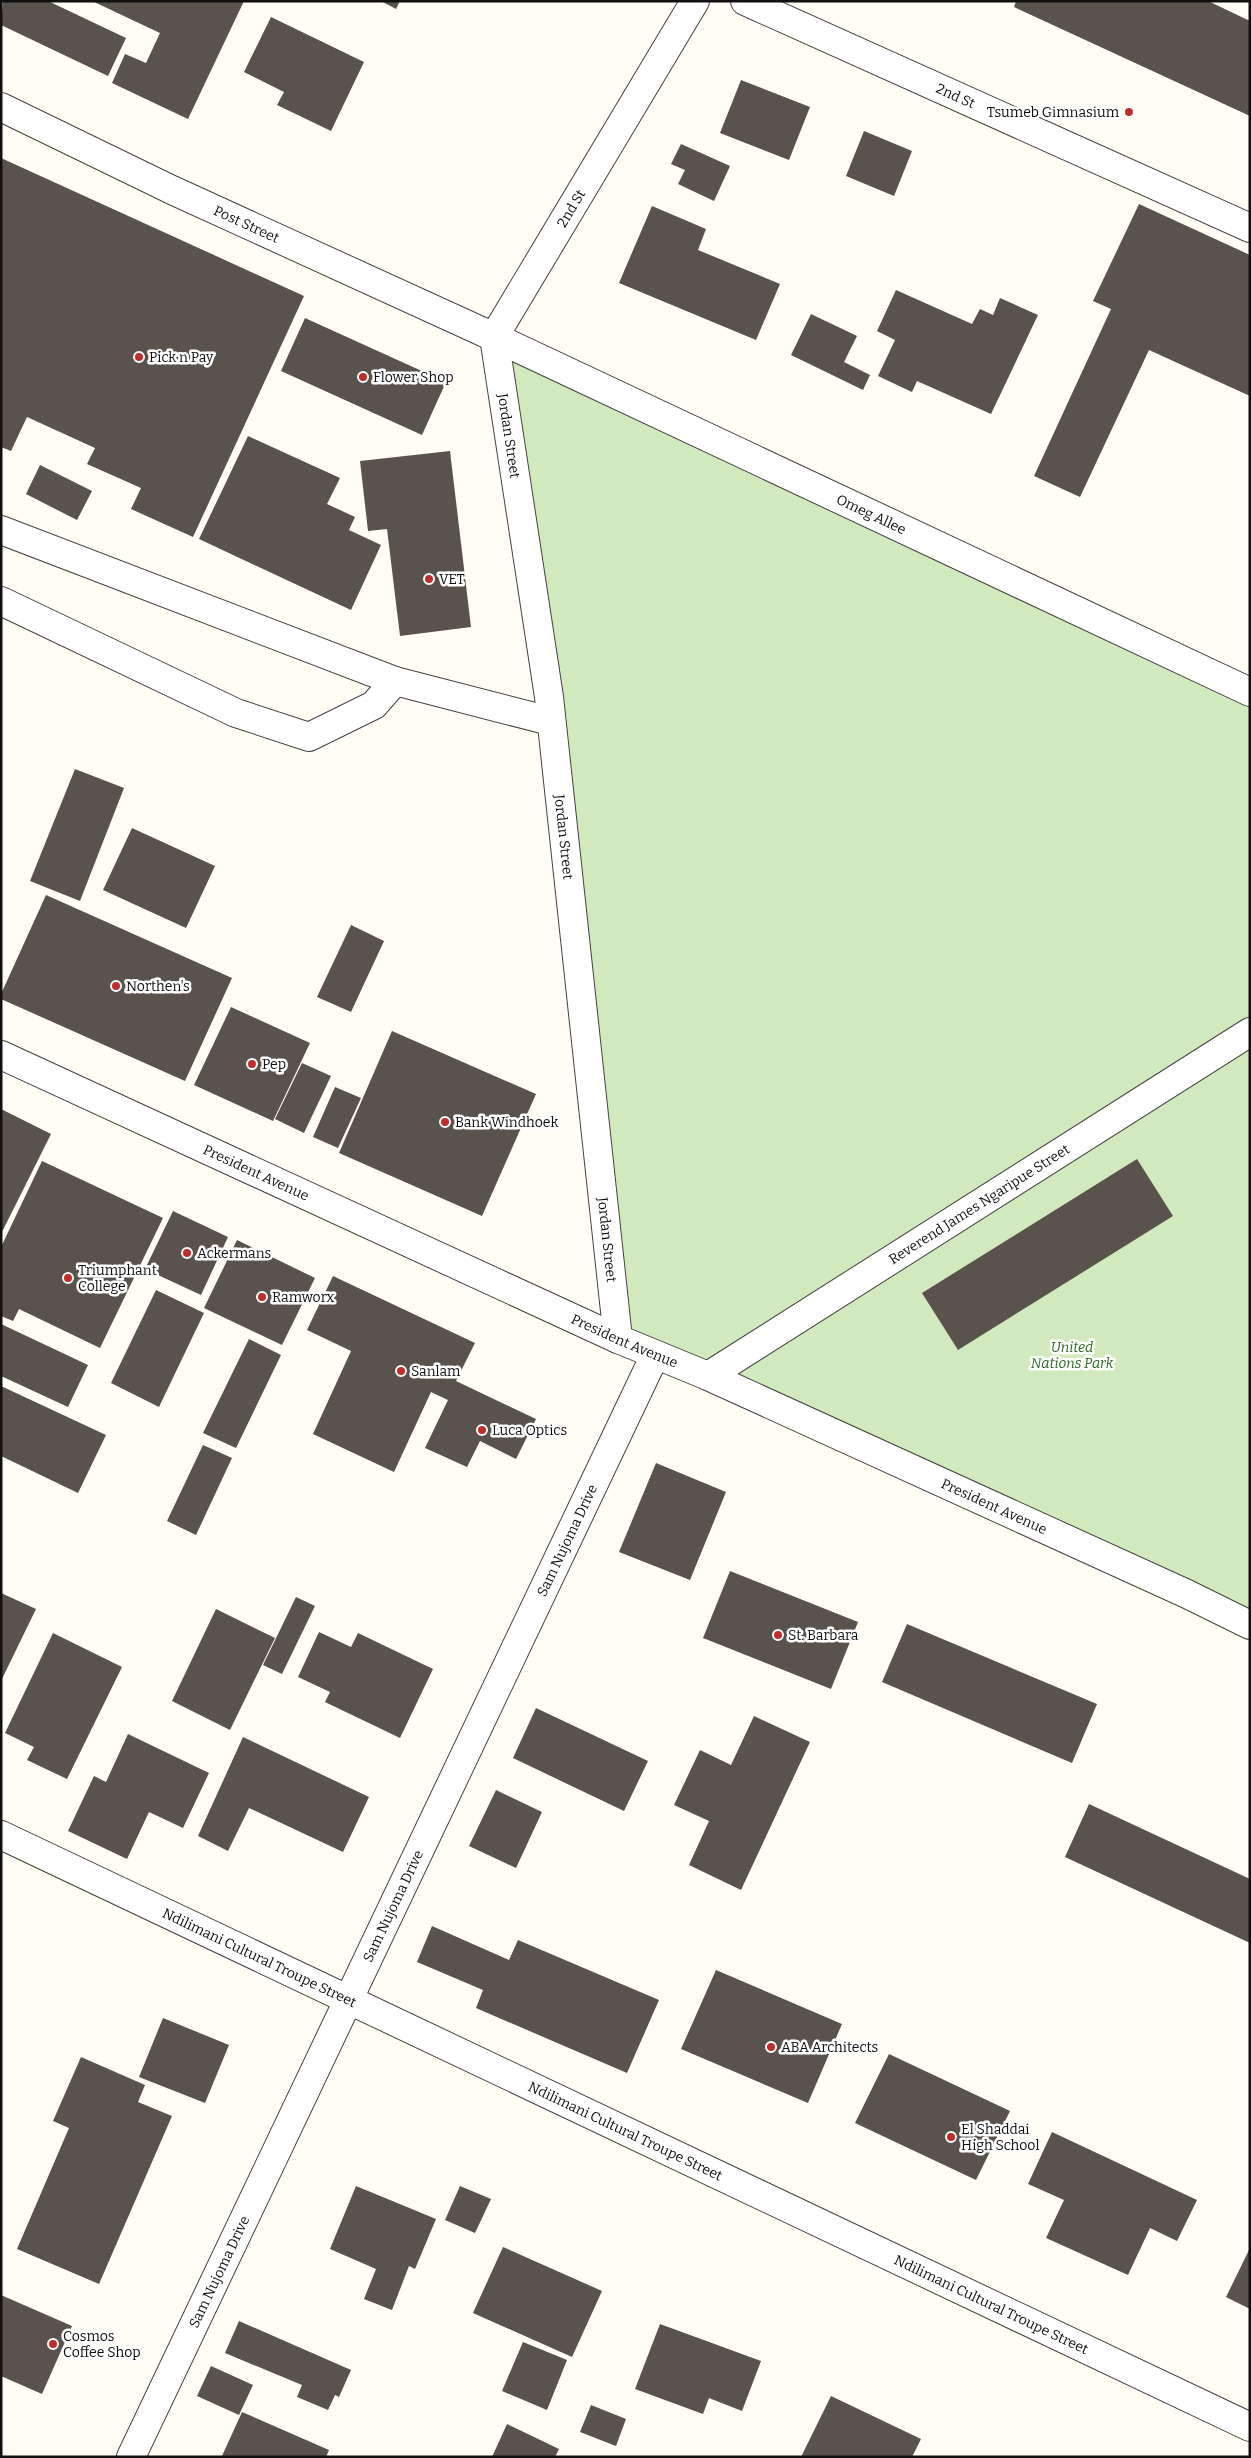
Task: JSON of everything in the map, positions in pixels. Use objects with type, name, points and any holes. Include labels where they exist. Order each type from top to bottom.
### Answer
[{"type":"street","name":"2nd St","points":[[494,338],[695,1]]},
{"type":"street","name":"2nd St","points":[[744,1],[1250,228]]},
{"type":"street","name":"Post Street","points":[[1,107],[172,190],[494,338]]},
{"type":"street","name":"Omeg Allee","points":[[494,338],[1250,692]]},
{"type":"street","name":"Jordan Street","points":[[494,338],[550,721],[618,1339]]},
{"type":"street","points":[[1,530],[395,681],[550,721]]},
{"type":"street","points":[[1,601],[236,713],[309,737],[374,705],[395,681]]},
{"type":"street","name":"Reverend James Ngaripue Street","points":[[708,1376],[1250,1032]]},
{"type":"street","name":"President Avenue","points":[[1,1055],[618,1339],[708,1376],[1187,1594],[1250,1625]]},
{"type":"street","name":"Sam Nujoma Drive","points":[[132,2457],[654,1355]]},
{"type":"street","name":"Ndilimani Cultural Troupe Street","points":[[1,1835],[1250,2427]]},
{"type":"green space","name":"United Nations Park","points":[[494,337],[1250,692],[1250,1635],[618,1339]]},
{"type":"building","points":[[3,1],[48,1],[126,38],[108,76],[1,25]]},
{"type":"building","points":[[92,1],[244,1],[188,119],[112,83],[125,54],[146,63],[160,33]]},
{"type":"building","points":[[381,1],[400,1],[396,9]]},
{"type":"building","points":[[1016,1],[1208,1],[1250,21],[1250,116],[1014,7]]},
{"type":"building","points":[[271,17],[364,62],[331,131],[277,105],[284,92],[244,72]]},
{"type":"building","points":[[741,80],[810,107],[789,160],[720,133]]},
{"type":"building","points":[[864,131],[912,151],[894,196],[846,176]]},
{"type":"building","points":[[681,144],[730,166],[714,201],[678,184],[685,170],[671,164]]},
{"type":"building","name":"Pick n Pay","points":[[1,158],[304,296],[193,537],[131,509],[141,488],[87,464],[95,448],[27,417],[11,451],[1,447]]},
{"type":"building","points":[[1139,204],[1250,255],[1250,396],[1149,350],[1080,497],[1034,476],[1111,309],[1093,301]]},
{"type":"building","points":[[652,206],[706,229],[698,250],[780,284],[756,340],[619,283]]},
{"type":"building","points":[[896,290],[972,324],[980,309],[993,315],[1000,298],[1038,315],[991,414],[917,381],[912,392],[878,376],[895,340],[877,331]]},
{"type":"building","points":[[811,314],[857,336],[844,362],[870,375],[863,390],[791,355]]},
{"type":"building","name":"Flower Shop","points":[[305,318],[446,382],[422,435],[281,371]]},
{"type":"building","points":[[248,436],[340,478],[327,504],[355,517],[349,530],[381,545],[351,610],[199,539]]},
{"type":"building","name":"VET","points":[[450,451],[471,627],[400,636],[387,529],[368,531],[360,461]]},
{"type":"building","points":[[40,465],[92,491],[77,520],[26,494]]},
{"type":"building","points":[[75,769],[124,788],[80,901],[30,881]]},
{"type":"building","points":[[132,828],[215,866],[186,928],[103,890]]},
{"type":"building","name":"Northen's","points":[[46,895],[232,978],[185,1081],[1,999],[1,994]]},
{"type":"building","points":[[351,925],[384,941],[351,1012],[317,997]]},
{"type":"building","name":"Pep","points":[[231,1007],[310,1043],[273,1121],[194,1085]]},
{"type":"building","name":"Bank Windhoek","points":[[392,1031],[536,1094],[482,1216],[339,1153]]},
{"type":"building","points":[[302,1063],[331,1076],[304,1133],[275,1119]]},
{"type":"building","points":[[335,1087],[361,1098],[338,1148],[313,1137]]},
{"type":"building","points":[[1,1109],[51,1134],[1,1234]]},
{"type":"building","points":[[1137,1159],[1173,1216],[958,1350],[922,1293]]},
{"type":"building","name":"Triumphant College","points":[[42,1161],[163,1218],[100,1348],[19,1309],[13,1321],[1,1316],[1,1247]]},
{"type":"building","name":"Ackermans","points":[[173,1211],[228,1237],[201,1295],[145,1269]]},
{"type":"building","points":[[237,1240],[315,1278],[282,1345],[204,1308]]},
{"type":"building","name":"Sanlam","points":[[333,1276],[475,1343],[456,1381],[536,1419],[516,1459],[480,1441],[467,1467],[425,1448],[448,1400],[431,1392],[394,1472],[313,1434],[351,1351],[307,1330]]},
{"type":"building","points":[[156,1290],[204,1313],[159,1407],[111,1383]]},
{"type":"building","points":[[1,1324],[88,1365],[68,1407],[1,1376]]},
{"type":"building","points":[[249,1339],[281,1355],[236,1448],[203,1433]]},
{"type":"building","points":[[1,1386],[106,1435],[78,1493],[1,1456]]},
{"type":"building","points":[[203,1445],[232,1458],[196,1535],[167,1521]]},
{"type":"building","points":[[656,1463],[726,1492],[690,1580],[619,1552]]},
{"type":"building","points":[[730,1571],[858,1622],[831,1689],[703,1638]]},
{"type":"building","points":[[1,1593],[36,1609],[1,1681]]},
{"type":"building","points":[[296,1597],[315,1606],[282,1674],[263,1665]]},
{"type":"building","points":[[216,1609],[275,1638],[230,1730],[172,1701]]},
{"type":"building","points":[[907,1624],[1097,1704],[1072,1763],[882,1682]]},
{"type":"building","points":[[319,1632],[351,1647],[358,1633],[433,1669],[400,1738],[325,1702],[330,1692],[298,1677]]},
{"type":"building","points":[[53,1633],[122,1667],[67,1779],[27,1760],[34,1747],[5,1733]]},
{"type":"building","points":[[536,1708],[648,1761],[624,1811],[513,1758]]},
{"type":"building","points":[[754,1716],[810,1742],[741,1890],[689,1865],[709,1821],[674,1805],[700,1750],[731,1765]]},
{"type":"building","points":[[128,1734],[209,1773],[183,1828],[149,1812],[127,1859],[68,1831],[94,1776],[106,1782]]},
{"type":"building","points":[[243,1737],[369,1797],[343,1852],[249,1808],[228,1851],[198,1836]]},
{"type":"building","points":[[496,1790],[542,1812],[516,1868],[469,1846]]},
{"type":"building","points":[[1089,1804],[1250,1879],[1250,1943],[1065,1857]]},
{"type":"building","points":[[432,1926],[509,1960],[518,1940],[659,2000],[627,2073],[476,2008],[483,1990],[417,1962]]},
{"type":"building","points":[[716,1970],[842,2024],[808,2103],[681,2049]]},
{"type":"building","points":[[163,2018],[229,2045],[205,2103],[139,2077]]},
{"type":"building","points":[[889,2054],[1010,2111],[976,2180],[855,2123]]},
{"type":"building","points":[[81,2057],[145,2085],[138,2102],[172,2116],[99,2284],[17,2249],[69,2128],[53,2121]]},
{"type":"building","points":[[1052,2132],[1197,2200],[1177,2241],[1150,2228],[1128,2275],[1046,2238],[1064,2200],[1028,2184]]},
{"type":"building","points":[[356,2186],[436,2219],[415,2269],[409,2266],[392,2310],[364,2299],[376,2269],[330,2249]]},
{"type":"building","points":[[460,2186],[491,2199],[475,2233],[445,2220]]},
{"type":"building","points":[[503,2247],[602,2291],[572,2357],[473,2313]]},
{"type":"building","points":[[1250,2248],[1250,2309],[1226,2297]]},
{"type":"building","points":[[1,2295],[72,2326],[42,2394],[1,2376]]},
{"type":"building","points":[[239,2321],[351,2370],[339,2397],[335,2395],[328,2410],[297,2397],[302,2385],[225,2353]]},
{"type":"building","points":[[660,2324],[761,2361],[742,2411],[709,2398],[703,2414],[635,2389]]},
{"type":"building","points":[[523,2342],[567,2360],[547,2410],[502,2391]]},
{"type":"building","points":[[211,2366],[253,2385],[239,2415],[197,2396]]},
{"type":"building","points":[[831,2396],[921,2439],[912,2457],[801,2457]]},
{"type":"building","points":[[591,2405],[626,2419],[616,2446],[580,2432]]},
{"type":"building","points":[[242,2412],[329,2450],[326,2457],[222,2456]]},
{"type":"building","points":[[507,2424],[559,2449],[555,2457],[492,2457]]},
{"type":"place","name":"Tsumeb Gimnasium","points":[[1129,112]]},
{"type":"place","name":"Pick n Pay","points":[[139,357]]},
{"type":"place","name":"Flower Shop","points":[[363,377]]},
{"type":"place","name":"VET","points":[[429,579]]},
{"type":"place","name":"Northen's","points":[[116,986]]},
{"type":"place","name":"Pep","points":[[252,1064]]},
{"type":"place","name":"Bank Windhoek","points":[[445,1122]]},
{"type":"place","name":"Ackermans","points":[[187,1253]]},
{"type":"place","name":"Triumphant College","points":[[68,1278]]},
{"type":"place","name":"Ramworx","points":[[262,1297]]},
{"type":"place","name":"Sanlam","points":[[401,1371]]},
{"type":"place","name":"Luca Optics","points":[[482,1430]]},
{"type":"place","name":"St. Barbara","points":[[778,1635]]},
{"type":"place","name":"ABA Architects","points":[[771,2047]]},
{"type":"place","name":"El Shaddai High School","points":[[951,2137]]},
{"type":"place","name":"Cosmos Coffee Shop","points":[[53,2344]]}]
